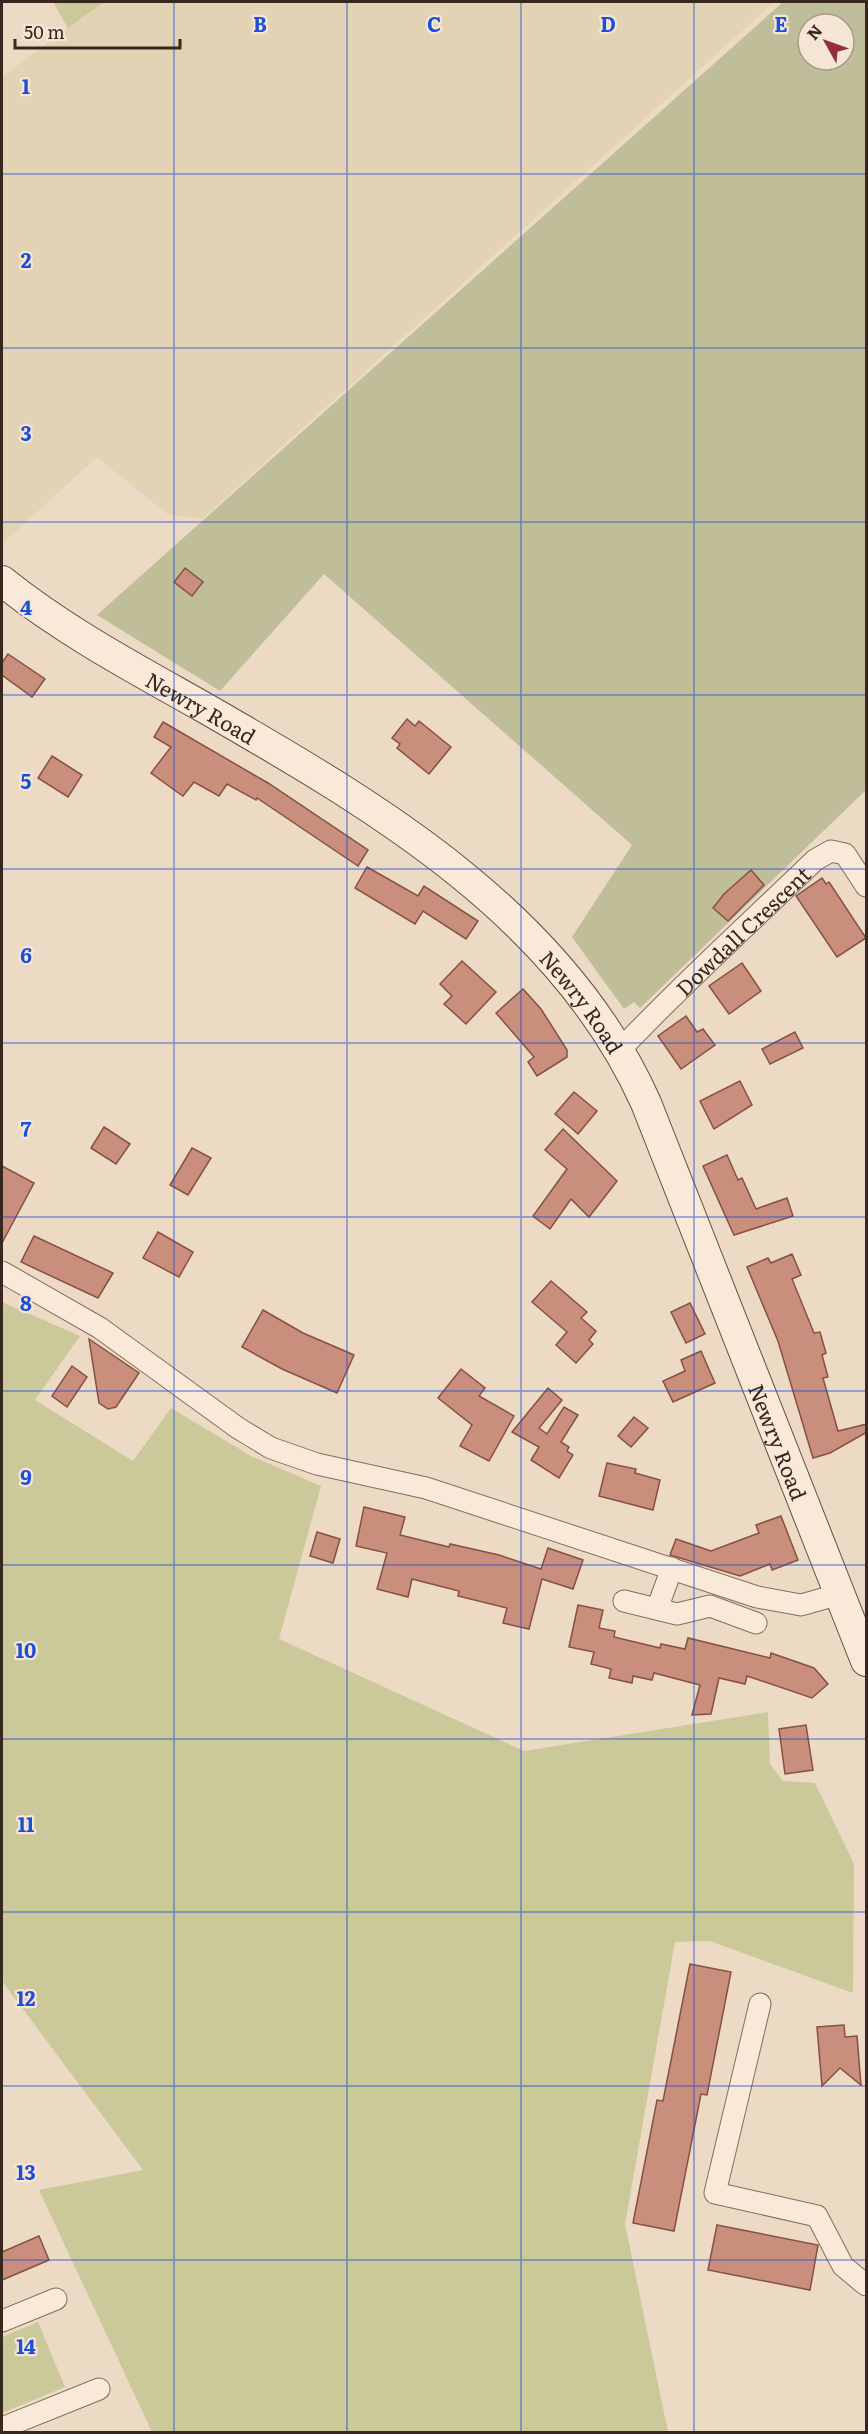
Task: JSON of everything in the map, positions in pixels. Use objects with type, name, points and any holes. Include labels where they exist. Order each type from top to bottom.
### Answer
[{"type":"main road","name":"Newry Road","points":[[2,581],[101,649],[208,710],[387,818],[454,866],[518,924],[572,982],[620,1050],[646,1103],[867,1661]]},
{"type":"street","name":"Dowdall Crescent","points":[[620,1050],[669,997],[713,959],[815,860],[831,851],[844,854],[867,886]]},
{"type":"street","points":[[2,1272],[100,1328],[238,1428],[271,1448],[317,1464],[426,1488],[757,1597],[801,1605],[840,1594]]},
{"type":"street","points":[[657,1610],[672,1568]]},
{"type":"street","points":[[624,1601],[677,1614],[710,1606],[756,1623]]},
{"type":"street","points":[[760,2004],[715,2193],[817,2216],[843,2266],[867,2285]]},
{"type":"street","points":[[2,2321],[56,2299]]},
{"type":"street","points":[[2,2428],[99,2389]]},
{"type":"shaded area","points":[[53,2],[104,2],[68,28]]},
{"type":"shaded area","points":[[104,2],[774,2],[202,519],[167,514],[97,457],[2,544],[2,77]]},
{"type":"shaded area","points":[[783,2],[866,2],[866,790],[640,1008],[634,1002],[624,1009],[572,937],[632,845],[324,574],[220,691],[97,615]]},
{"type":"shaded area","points":[[2,1302],[80,1336],[35,1400],[133,1461],[171,1408],[251,1456],[321,1486],[279,1639],[524,1751],[768,1712],[770,1764],[783,1781],[815,1783],[854,1864],[853,1993],[710,1941],[675,1942],[625,2224],[668,2432],[152,2432],[39,2190],[143,2170],[2,1981]]},
{"type":"shaded area","points":[[38,2322],[65,2387],[2,2413],[2,2337]]},
{"type":"building","points":[[185,568],[203,582],[192,596],[174,582]]},
{"type":"building","points":[[8,654],[45,679],[32,697],[2,675],[2,663]]},
{"type":"building","points":[[407,719],[415,726],[419,721],[451,747],[429,774],[397,748],[400,744],[392,738]]},
{"type":"building","points":[[163,722],[268,783],[368,850],[358,866],[257,798],[256,800],[227,784],[219,796],[194,782],[183,796],[151,773],[171,747],[154,737]]},
{"type":"building","points":[[52,756],[82,775],[68,797],[38,778]]},
{"type":"building","points":[[367,867],[418,896],[424,886],[478,921],[466,939],[423,911],[415,924],[355,888]]},
{"type":"building","points":[[751,870],[764,885],[728,921],[713,908],[724,894]]},
{"type":"building","points":[[822,878],[826,884],[829,882],[866,938],[837,957],[796,896]]},
{"type":"building","points":[[462,961],[496,992],[466,1024],[444,1004],[452,996],[440,984]]},
{"type":"building","points":[[742,963],[761,991],[729,1014],[709,986]]},
{"type":"building","points":[[523,989],[541,1009],[567,1050],[567,1057],[537,1076],[528,1062],[534,1057],[496,1013]]},
{"type":"building","points":[[686,1016],[697,1032],[703,1029],[715,1045],[681,1069],[658,1036]]},
{"type":"building","points":[[795,1032],[803,1048],[770,1064],[762,1049]]},
{"type":"building","points":[[740,1081],[752,1105],[714,1129],[700,1101]]},
{"type":"building","points":[[574,1092],[597,1111],[578,1134],[555,1114]]},
{"type":"building","points":[[104,1127],[130,1144],[116,1164],[91,1148]]},
{"type":"building","points":[[563,1129],[617,1181],[589,1217],[571,1199],[550,1229],[533,1216],[567,1169],[545,1150]]},
{"type":"building","points":[[192,1148],[211,1158],[188,1195],[170,1185]]},
{"type":"building","points":[[727,1155],[738,1180],[742,1178],[756,1209],[787,1198],[793,1216],[734,1235],[703,1166]]},
{"type":"building","points":[[2,1166],[34,1183],[2,1243]]},
{"type":"building","points":[[158,1232],[193,1252],[179,1277],[143,1258]]},
{"type":"building","points":[[34,1236],[113,1273],[98,1298],[21,1262]]},
{"type":"building","points":[[792,1254],[801,1275],[792,1279],[814,1333],[820,1332],[826,1353],[822,1355],[828,1377],[823,1378],[838,1431],[867,1424],[867,1432],[830,1453],[813,1458],[778,1341],[747,1267],[768,1258],[771,1263]]},
{"type":"building","points":[[551,1281],[587,1312],[581,1318],[596,1331],[589,1340],[593,1344],[576,1363],[556,1345],[567,1332],[532,1302]]},
{"type":"building","points":[[690,1303],[705,1334],[686,1343],[671,1312]]},
{"type":"building","points":[[263,1310],[303,1333],[354,1355],[337,1393],[282,1369],[242,1347]]},
{"type":"building","points":[[89,1339],[139,1373],[116,1407],[108,1409],[99,1403]]},
{"type":"building","points":[[701,1351],[715,1383],[673,1402],[663,1381],[685,1371],[681,1360]]},
{"type":"building","points":[[72,1366],[87,1377],[67,1407],[52,1396]]},
{"type":"building","points":[[461,1369],[485,1388],[479,1396],[514,1416],[489,1461],[460,1446],[472,1425],[438,1398]]},
{"type":"building","points":[[548,1388],[562,1400],[539,1428],[547,1434],[564,1407],[578,1415],[561,1442],[569,1447],[567,1451],[573,1455],[559,1478],[531,1460],[539,1447],[512,1432]]},
{"type":"building","points":[[634,1417],[648,1428],[631,1447],[618,1436]]},
{"type":"building","points":[[607,1463],[636,1469],[635,1473],[660,1480],[653,1510],[599,1496]]},
{"type":"building","points":[[364,1507],[405,1517],[400,1535],[449,1547],[450,1544],[499,1555],[541,1569],[548,1548],[583,1560],[573,1589],[542,1579],[529,1629],[503,1623],[507,1608],[458,1596],[459,1591],[412,1579],[408,1597],[377,1589],[387,1553],[356,1546]]},
{"type":"building","points":[[781,1516],[798,1560],[772,1570],[770,1564],[740,1576],[670,1555],[676,1539],[711,1551],[759,1533],[756,1525]]},
{"type":"building","points":[[317,1532],[340,1539],[333,1563],[310,1556]]},
{"type":"building","points":[[578,1605],[603,1610],[599,1628],[615,1631],[614,1637],[660,1648],[661,1644],[685,1649],[688,1638],[770,1658],[771,1653],[814,1668],[828,1684],[812,1698],[747,1676],[745,1684],[719,1678],[711,1714],[692,1715],[700,1685],[654,1673],[652,1680],[633,1676],[632,1683],[609,1678],[611,1669],[591,1664],[594,1652],[569,1647]]},
{"type":"building","points":[[806,1725],[813,1770],[785,1774],[779,1729]]},
{"type":"building","points":[[690,1964],[731,1972],[707,2095],[701,2094],[674,2231],[633,2223],[657,2100],[663,2101]]},
{"type":"building","points":[[844,2025],[845,2037],[857,2036],[861,2085],[840,2068],[822,2086],[817,2027]]},
{"type":"building","points":[[717,2225],[818,2245],[810,2290],[708,2270]]},
{"type":"building","points":[[39,2236],[49,2260],[2,2280],[2,2252]]}]
